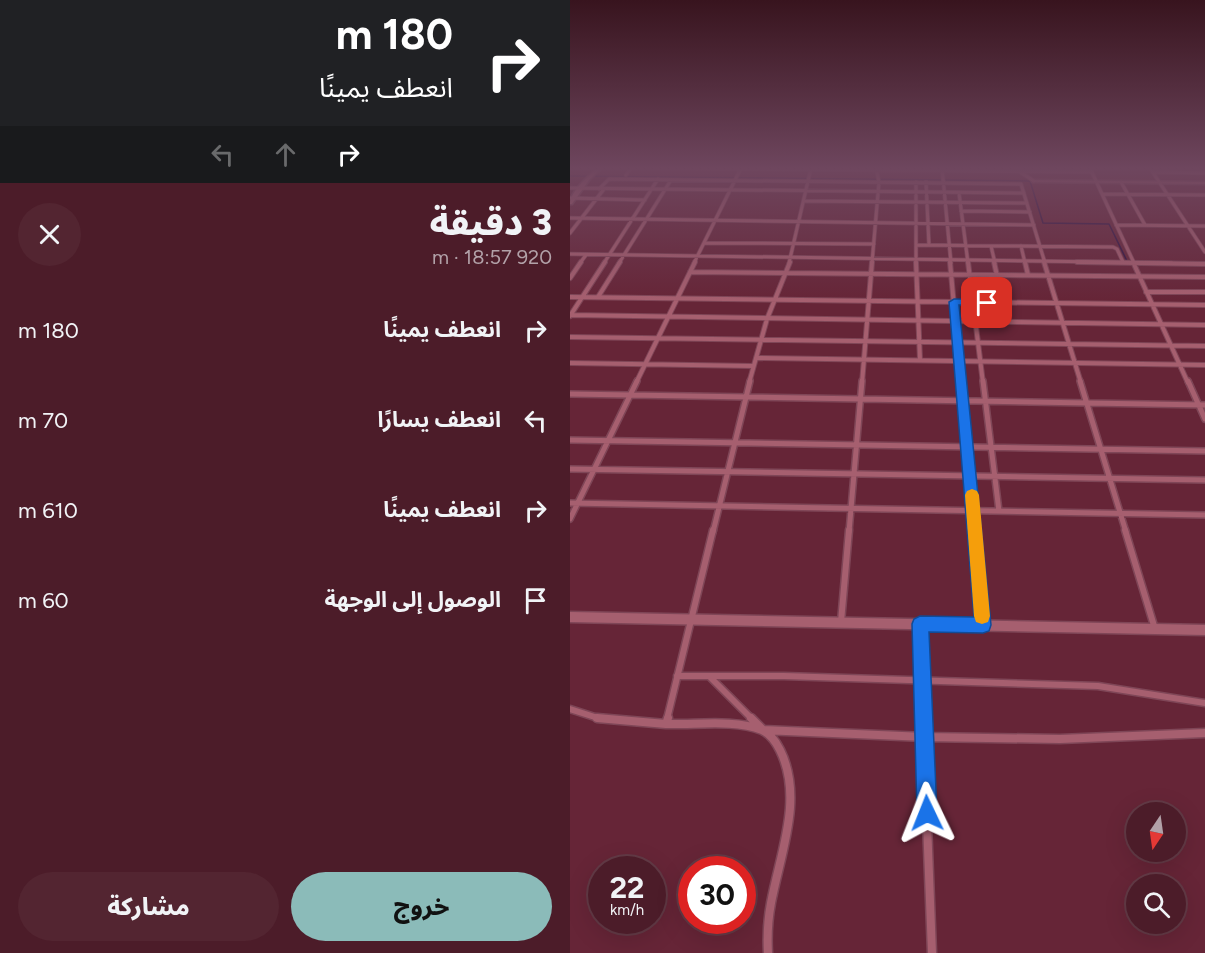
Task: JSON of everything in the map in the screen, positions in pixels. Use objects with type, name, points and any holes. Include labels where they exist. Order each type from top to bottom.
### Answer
[{"type":"street","points":[[570,233],[587,212]]},
{"type":"street","points":[[570,315],[636,212]]},
{"type":"street","points":[[598,297],[651,212]]},
{"type":"street","points":[[570,519],[719,212]]},
{"type":"street","points":[[666,724],[717,506],[753,366],[768,319],[787,273],[802,212]]},
{"type":"street","points":[[842,622],[877,212]]},
{"type":"street","points":[[917,212],[916,274],[920,360]]},
{"type":"street","points":[[927,212],[929,245]]},
{"type":"street","points":[[945,212],[983,625]]},
{"type":"street","points":[[962,212],[999,511]]},
{"type":"street","points":[[1030,212],[1155,629]]},
{"type":"street","points":[[1110,212],[1205,419]]},
{"type":"street","points":[[1138,212],[1145,225]]},
{"type":"street","points":[[1179,212],[1204,250]]},
{"type":"street","points":[[570,218],[1034,225]]},
{"type":"street","points":[[1116,225],[1205,226]]},
{"type":"street","points":[[704,243],[874,244]]},
{"type":"street","points":[[916,245],[1115,248],[1123,262]]},
{"type":"street","points":[[991,246],[1003,303]]},
{"type":"street","points":[[1021,246],[1028,275]]},
{"type":"street","points":[[570,254],[1205,264]]},
{"type":"street","points":[[570,278],[586,255]]},
{"type":"street","points":[[690,272],[1205,277]]},
{"type":"street","points":[[1146,292],[1205,292]]},
{"type":"street","points":[[570,297],[1205,305]]},
{"type":"street","points":[[570,315],[1205,325]]},
{"type":"street","points":[[570,337],[1205,346]]},
{"type":"street","points":[[756,358],[1205,364]]},
{"type":"street","points":[[570,363],[753,366]]},
{"type":"street","points":[[570,394],[1205,405]]},
{"type":"street","points":[[570,440],[1205,451]]},
{"type":"street","points":[[570,468],[1205,480]]},
{"type":"street","points":[[570,503],[1205,515]]},
{"type":"street","points":[[570,617],[1205,630]]},
{"type":"street","points":[[920,624],[932,953]]},
{"type":"street","points":[[677,676],[784,676],[1098,686],[1205,703]]},
{"type":"street","points":[[710,677],[775,741],[785,756],[790,794],[788,824],[771,903],[768,953]]},
{"type":"street","points":[[570,709],[604,720],[925,737],[1096,739],[1205,732]]},
{"type":"waterway","points":[[1040,212],[1043,223],[1109,224],[1127,261],[1205,262]]},
{"type":"slow traffic","points":[[972,495],[982,616]]},
{"type":"route","points":[[927,813],[920,624],[983,625],[954,302],[987,303]]}]
